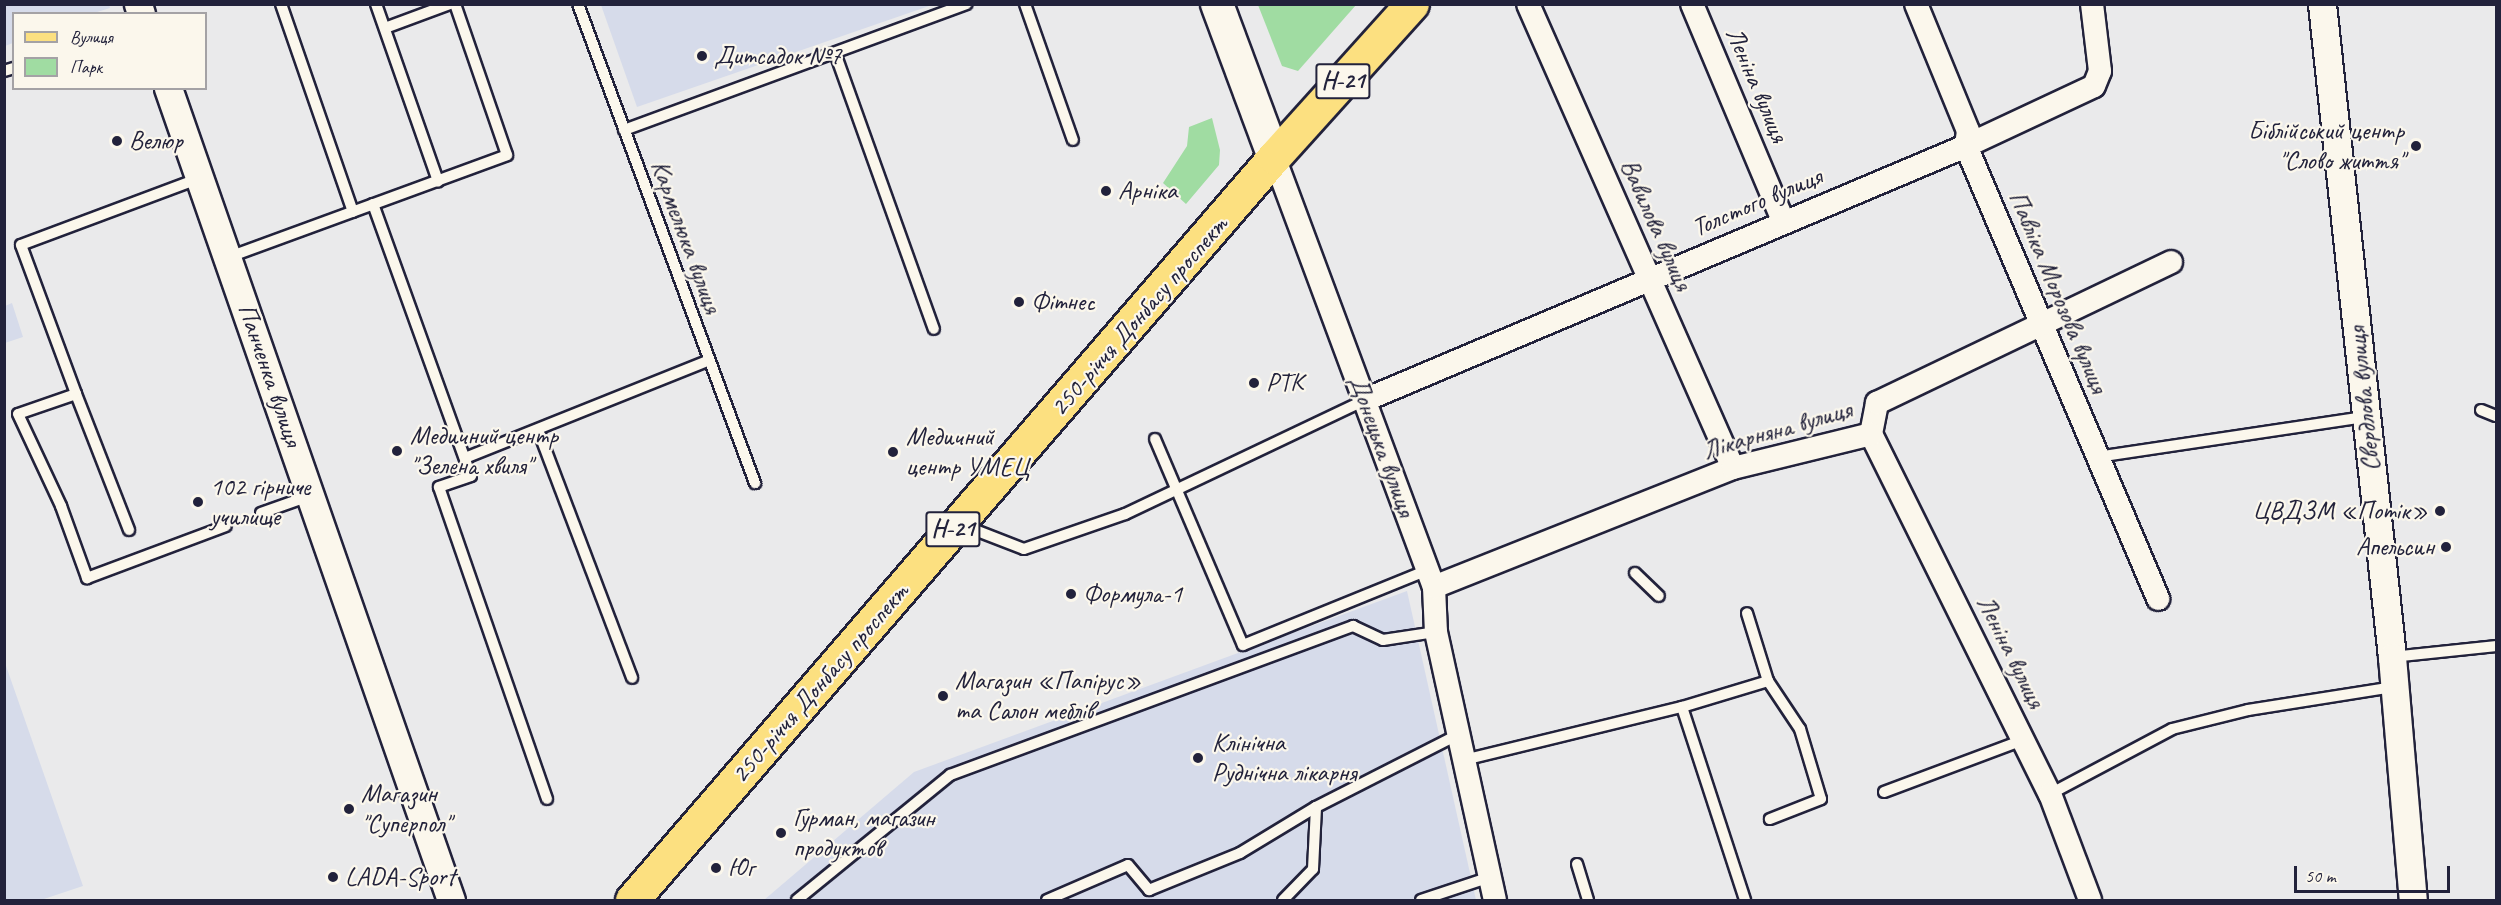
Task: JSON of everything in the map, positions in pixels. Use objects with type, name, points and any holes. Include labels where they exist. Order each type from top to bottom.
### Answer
[{"type":"main road","name":"Донецька вулиця","points":[[1217,4],[1274,158]]},
{"type":"main road","name":"250-річчя Донбасу проспект","points":[[632,900],[1274,158],[1412,4]]},
{"type":"street","name":"Вавилова вулиця","points":[[1528,4],[1733,468]]},
{"type":"street","name":"Леніна вулиця","points":[[1692,4],[1783,221]]},
{"type":"street","name":"Павліка Морозова вулиця","points":[[1916,4],[1968,131],[1966,146],[2158,599]]},
{"type":"street","name":"Толстого вулиця","points":[[1365,400],[1783,221],[1966,146],[2094,86],[2100,71],[2092,4]]},
{"type":"street","name":"Свердлова вулиця","points":[[2322,4],[2392,657],[2413,900]]},
{"type":"street","name":"Панченка вулиця","points":[[169,90],[229,257],[451,900]]},
{"type":"street","name":"Донецька вулиця","points":[[1274,158],[1431,578],[1436,632],[1496,900]]},
{"type":"street","name":"Лікарняна вулиця","points":[[1431,578],[1733,468],[1870,434],[1877,403],[2171,262]]},
{"type":"street","name":"Леніна вулиця","points":[[1870,434],[2050,794],[2090,900]]},
{"type":"lane","points":[[281,4],[353,212]]},
{"type":"lane","points":[[376,4],[438,181]]},
{"type":"lane","points":[[385,28],[450,4]]},
{"type":"lane","points":[[229,257],[507,155],[455,4]]},
{"type":"lane","name":"Кармелюка вулиця","points":[[578,4],[706,361],[755,483]]},
{"type":"lane","points":[[624,130],[967,4]]},
{"type":"lane","points":[[1025,4],[1073,140]]},
{"type":"lane","points":[[835,53],[934,329]]},
{"type":"lane","points":[[129,530],[21,245],[201,178]]},
{"type":"lane","points":[[373,204],[471,476],[440,487],[548,799]]},
{"type":"lane","points":[[465,458],[706,361]]},
{"type":"lane","points":[[76,394],[18,414],[61,506],[87,578],[226,526]]},
{"type":"lane","points":[[959,523],[1024,549],[1125,514],[1177,487],[1365,400]]},
{"type":"lane","points":[[2481,410],[2496,416]]},
{"type":"lane","points":[[2097,458],[2366,417]]},
{"type":"lane","points":[[538,430],[632,678]]},
{"type":"lane","points":[[1155,439],[1243,645],[1431,578]]},
{"type":"lane","points":[[261,513],[311,495]]},
{"type":"lane","points":[[1635,573],[1659,596]]},
{"type":"lane","points":[[1747,613],[1768,681],[1800,729],[1821,799],[1770,819]]},
{"type":"lane","points":[[803,898],[950,775],[1353,626],[1383,639],[1436,632]]},
{"type":"lane","points":[[2392,657],[2496,646]]},
{"type":"lane","points":[[1464,760],[1682,707],[1768,681]]},
{"type":"lane","points":[[2050,794],[2172,729],[2248,710],[2394,687]]},
{"type":"lane","points":[[1682,707],[1745,900]]},
{"type":"lane","points":[[1047,900],[1128,865],[1149,890],[1240,853],[1316,807],[1459,734]]},
{"type":"lane","points":[[1884,792],[2023,740]]},
{"type":"lane","points":[[1283,900],[1313,869],[1316,807]]},
{"type":"lane","points":[[1577,864],[1588,900]]},
{"type":"lane","points":[[1421,900],[1490,877]]},
{"type":"shaded area","points":[[5,4],[109,4],[110,8],[97,12],[12,12],[12,43],[5,46]]},
{"type":"shaded area","name":"Дитсадок №7","points":[[601,4],[932,5],[637,107]]},
{"type":"shaded area","points":[[12,303],[23,337],[5,343],[5,306]]},
{"type":"shaded area","name":"Клінічна Руднічна лікарня","points":[[1407,591],[1476,900],[764,900],[914,772]]},
{"type":"shaded area","points":[[5,663],[83,886],[41,900],[5,900]]},
{"type":"green space","points":[[1258,5],[1356,5],[1298,71],[1282,66]]},
{"type":"green space","points":[[1212,118],[1220,150],[1219,165],[1186,204],[1163,183],[1187,146],[1189,127]]},
{"type":"place","name":"Дитсадок №7","points":[[702,56]]},
{"type":"place","name":"Велюр","points":[[117,141]]},
{"type":"place","name":"Біблійський центр \"Слово життя\"","points":[[2416,146]]},
{"type":"place","name":"Арніка","points":[[1106,191]]},
{"type":"place","name":"Фітнес","points":[[1019,302]]},
{"type":"place","name":"РТК","points":[[1254,383]]},
{"type":"place","name":"Медичний центр \"Зелена хвиля\"","points":[[397,451]]},
{"type":"place","name":"Медичний центр УМЕЦ","points":[[893,452]]},
{"type":"place","name":"102 гірниче училище","points":[[198,502]]},
{"type":"place","name":"ЦВДЗМ «Потік»","points":[[2440,511]]},
{"type":"place","name":"Апельсин","points":[[2446,547]]},
{"type":"place","name":"Формула-1","points":[[1071,594]]},
{"type":"place","name":"Магазин «Папірус» та Салон меблів","points":[[943,696]]},
{"type":"place","name":"Клінічна Руднічна лікарня","points":[[1198,758]]},
{"type":"place","name":"Магазин \"Суперпол\"","points":[[349,809]]},
{"type":"place","name":"Гурман, магазин продуктов","points":[[781,833]]},
{"type":"place","name":"Юг","points":[[716,868]]},
{"type":"place","name":"LADA-Sport","points":[[333,877]]}]
